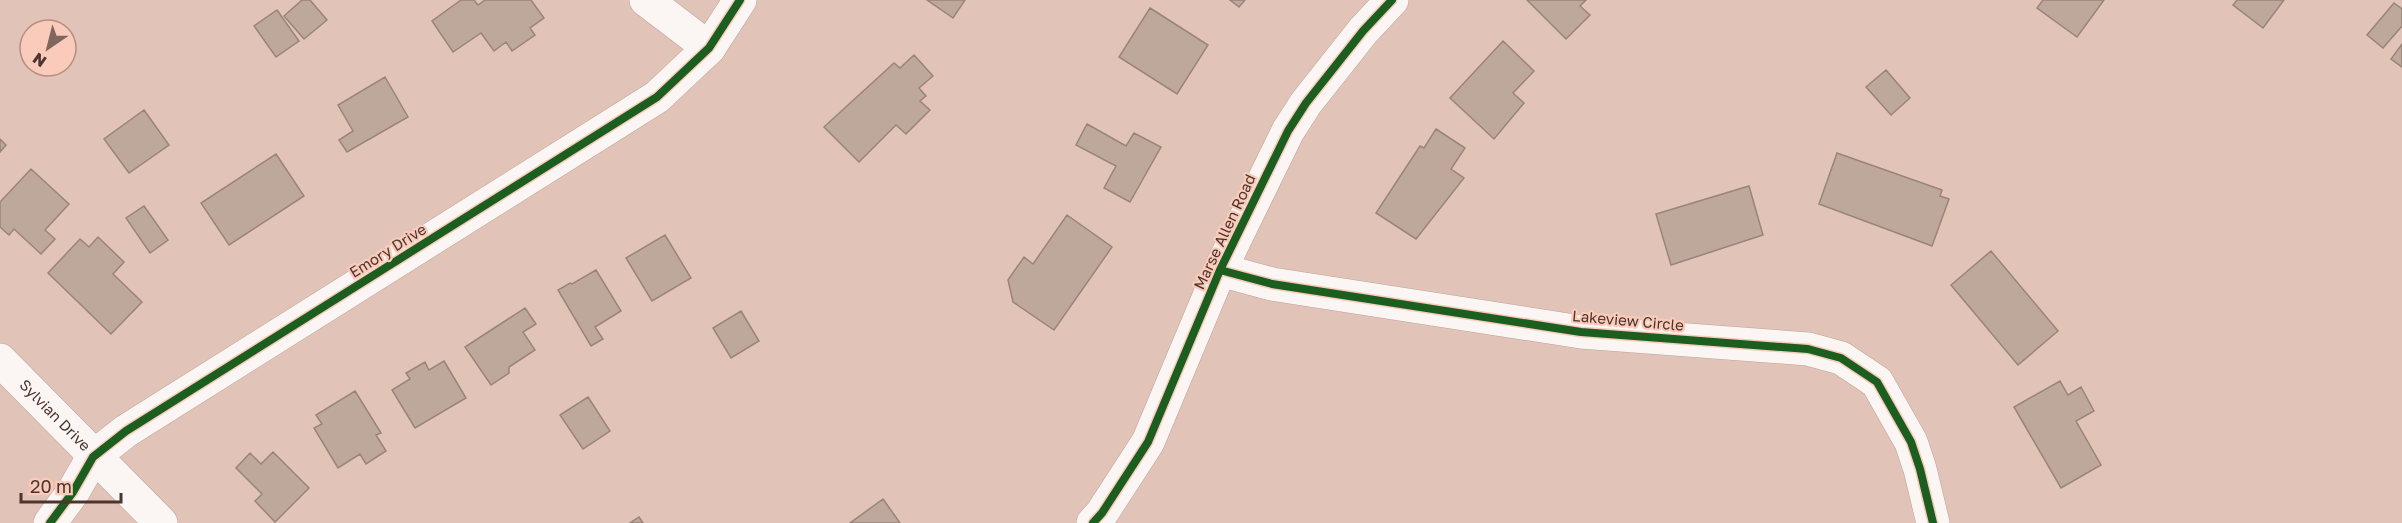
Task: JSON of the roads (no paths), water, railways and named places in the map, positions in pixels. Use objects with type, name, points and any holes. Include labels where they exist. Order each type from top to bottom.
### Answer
[{"type":"street","points":[[646,0],[708,48]]},
{"type":"street","name":"Emory Drive","points":[[50,523],[73,492],[93,457],[126,431],[657,97],[708,48],[740,0]]},
{"type":"street","name":"Marse Allen Road","points":[[1093,523],[1102,513],[1148,442],[1220,270],[1294,122],[1306,103],[1363,31],[1392,0]]},
{"type":"street","name":"Lakeview Circle","points":[[1220,270],[1272,284],[1581,332],[1808,349],[1841,358],[1876,382],[1911,442],[1933,523]]},
{"type":"street","name":"Sylvian Drive","points":[[0,360],[160,523]]}]
